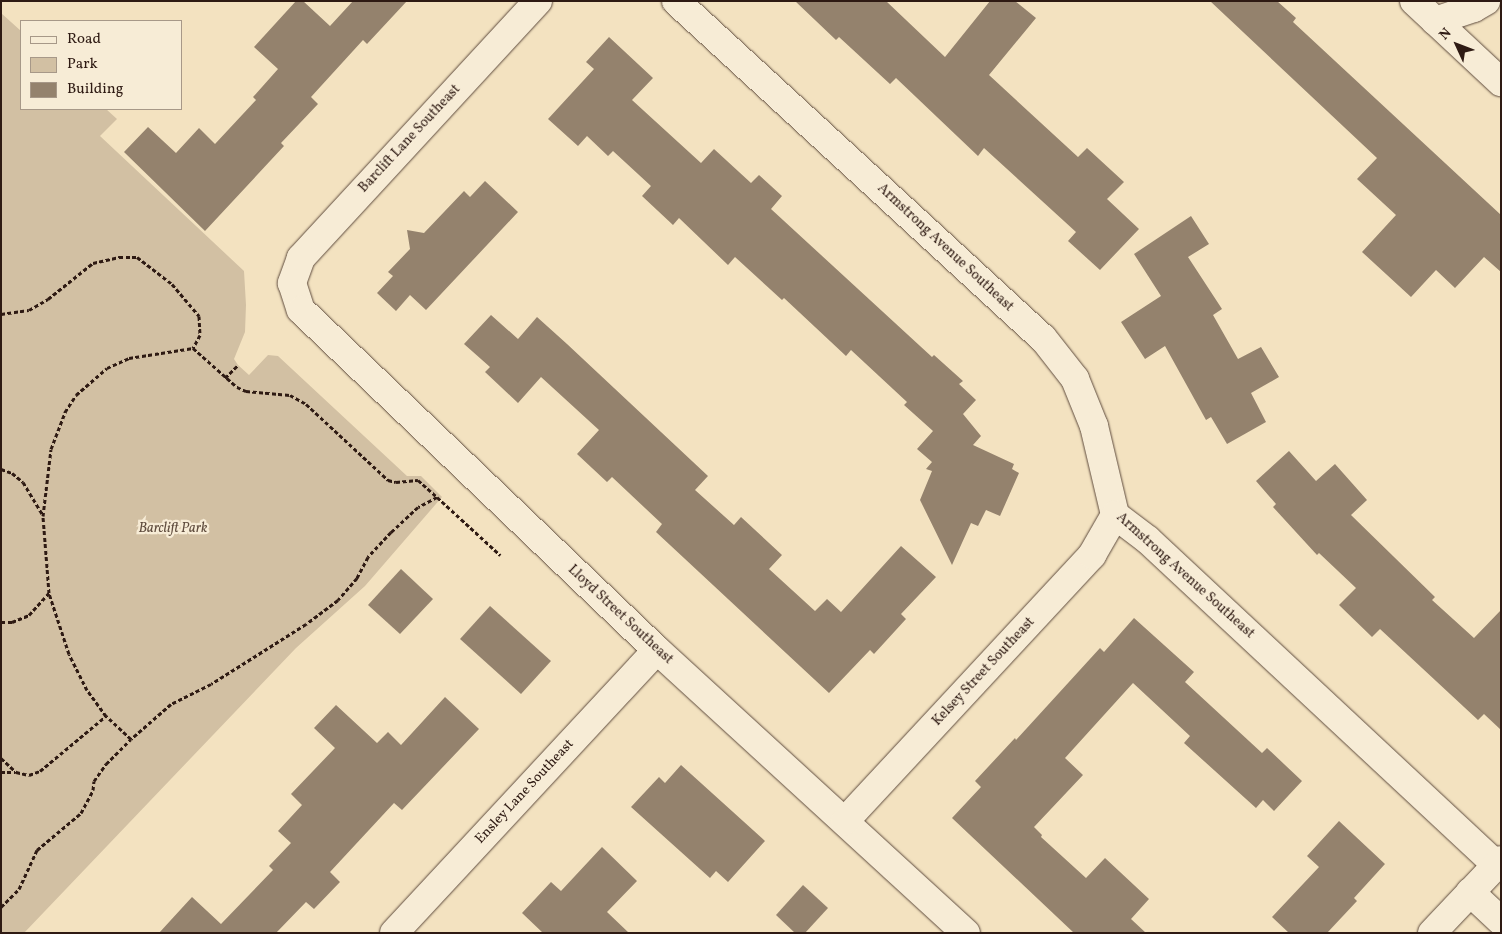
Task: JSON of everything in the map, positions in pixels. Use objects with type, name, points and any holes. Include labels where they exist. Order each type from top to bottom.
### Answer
[{"type":"street","name":"Barclift Lane Southeast","points":[[292,283],[301,258],[538,1]]},
{"type":"street","name":"Armstrong Avenue Southeast","points":[[676,1],[1043,338],[1076,379],[1094,426],[1114,516],[1148,540],[1499,862]]},
{"type":"street","points":[[1414,1],[1438,11],[1501,82]]},
{"type":"street","points":[[1438,11],[1474,8],[1486,1]]},
{"type":"street","name":"Lloyd Street Southeast","points":[[292,283],[301,310],[657,650],[966,933]]},
{"type":"street","name":"Kelsey Street Southeast","points":[[845,821],[1092,555],[1114,516]]},
{"type":"street","name":"Ensley Lane Southeast","points":[[394,933],[657,650]]},
{"type":"street","points":[[1432,933],[1499,862]]},
{"type":"street","points":[[1470,892],[1501,921]]},
{"type":"path","points":[[1,314],[29,310],[48,298],[93,263],[119,257],[137,257],[172,284],[199,316],[200,335],[194,348]]},
{"type":"path","points":[[194,348],[225,378],[246,391],[290,395],[306,404],[388,480],[396,482],[418,480],[500,555]]},
{"type":"path","points":[[131,739],[106,716],[87,690],[69,654],[49,592],[44,516],[51,449],[65,412],[76,395],[88,382],[107,368],[129,358],[194,348]]},
{"type":"path","points":[[225,378],[238,364]]},
{"type":"path","points":[[1,469],[12,473],[23,482],[44,516]]},
{"type":"path","points":[[1,907],[19,889],[37,850],[81,813],[93,790],[94,781],[106,764],[131,739],[171,704],[211,684],[306,624],[338,600],[357,578],[368,558],[391,532],[418,507],[436,497]]},
{"type":"path","points":[[1,622],[12,622],[29,615],[49,592]]},
{"type":"path","points":[[1,772],[16,772],[29,775],[40,771],[106,716]]},
{"type":"path","points":[[1,758],[16,772]]},
{"type":"green space","name":"Barclift Park","points":[[1,13],[20,30],[20,110],[107,110],[117,119],[100,136],[244,271],[245,332],[234,359],[238,365],[249,375],[268,355],[278,356],[407,476],[421,476],[442,497],[365,586],[296,648],[24,933],[1,933]]},
{"type":"building","points":[[296,1],[303,1],[330,26],[353,1],[407,1],[367,44],[363,40],[311,97],[318,104],[281,143],[284,146],[205,231],[124,152],[148,127],[176,153],[199,128],[215,144],[256,100],[253,97],[278,69],[254,47]]},
{"type":"building","points":[[795,1],[886,1],[945,57],[990,1],[1015,1],[1036,18],[989,75],[1078,157],[1087,148],[1124,182],[1107,199],[1139,229],[1100,270],[1068,241],[1076,232],[984,148],[978,156],[896,78],[890,84],[839,37],[836,40]]},
{"type":"building","points":[[1210,1],[1277,1],[1296,18],[1293,22],[1501,215],[1501,272],[1484,257],[1455,288],[1436,270],[1411,297],[1362,252],[1396,215],[1357,179],[1377,158]]},
{"type":"building","points":[[609,37],[653,78],[632,100],[701,163],[714,149],[751,183],[759,175],[782,196],[771,209],[932,357],[934,355],[963,381],[959,384],[976,400],[963,414],[981,436],[973,445],[1014,464],[1012,469],[1019,473],[1000,516],[986,510],[978,526],[971,523],[952,565],[920,500],[932,471],[926,469],[932,462],[917,449],[933,431],[904,405],[907,402],[851,350],[846,356],[784,298],[782,300],[735,257],[728,265],[679,218],[673,225],[642,196],[651,186],[613,151],[608,156],[587,136],[578,146],[548,119],[594,69],[586,62]]},
{"type":"building","points":[[485,181],[518,212],[426,310],[410,295],[396,311],[377,293],[393,276],[388,272],[410,249],[407,230],[424,233],[464,191],[470,197]]},
{"type":"building","points":[[1191,216],[1209,244],[1188,257],[1222,309],[1213,315],[1238,359],[1261,347],[1279,377],[1251,393],[1266,422],[1227,444],[1211,417],[1206,420],[1165,346],[1145,359],[1121,322],[1161,296],[1134,254]]},
{"type":"building","points":[[491,315],[518,339],[537,317],[567,344],[708,476],[695,490],[734,525],[741,517],[782,555],[769,569],[815,611],[827,599],[841,612],[901,546],[936,577],[901,614],[906,619],[874,654],[870,650],[829,693],[656,532],[662,524],[612,477],[607,482],[577,454],[599,430],[541,377],[518,403],[485,372],[490,367],[464,344]]},
{"type":"building","points":[[1289,451],[1316,481],[1335,464],[1367,500],[1351,515],[1435,597],[1432,600],[1474,638],[1501,610],[1501,730],[1484,714],[1478,720],[1380,629],[1372,637],[1339,605],[1356,588],[1319,553],[1317,555],[1273,507],[1276,504],[1256,481]]},
{"type":"building","points":[[401,569],[433,599],[400,634],[368,605]]},
{"type":"building","points":[[490,606],[551,661],[521,694],[460,639]]},
{"type":"building","points":[[1134,618],[1194,672],[1185,682],[1262,753],[1267,748],[1302,781],[1274,811],[1263,800],[1256,808],[1184,743],[1190,736],[1133,683],[1065,758],[1083,775],[1034,827],[1042,835],[1041,837],[1086,878],[1105,858],[1149,899],[1131,919],[1146,933],[1074,933],[952,818],[981,787],[975,781],[1015,738],[1016,740],[1100,648],[1104,652]]},
{"type":"building","points":[[445,697],[479,729],[402,810],[394,803],[330,872],[340,882],[314,909],[306,902],[276,933],[159,933],[192,897],[221,924],[273,870],[269,866],[291,843],[278,831],[302,805],[291,794],[335,748],[314,728],[336,705],[377,743],[388,732],[401,745]]},
{"type":"building","points":[[681,765],[765,841],[728,882],[716,871],[710,878],[631,807],[659,777],[665,783]]},
{"type":"building","points":[[1339,821],[1385,864],[1354,898],[1357,901],[1327,933],[1289,933],[1272,917],[1319,867],[1307,856]]},
{"type":"building","points":[[602,847],[637,881],[607,912],[629,933],[543,933],[522,913],[551,882],[561,891]]},
{"type":"building","points":[[803,885],[828,908],[805,933],[795,933],[776,915]]}]
